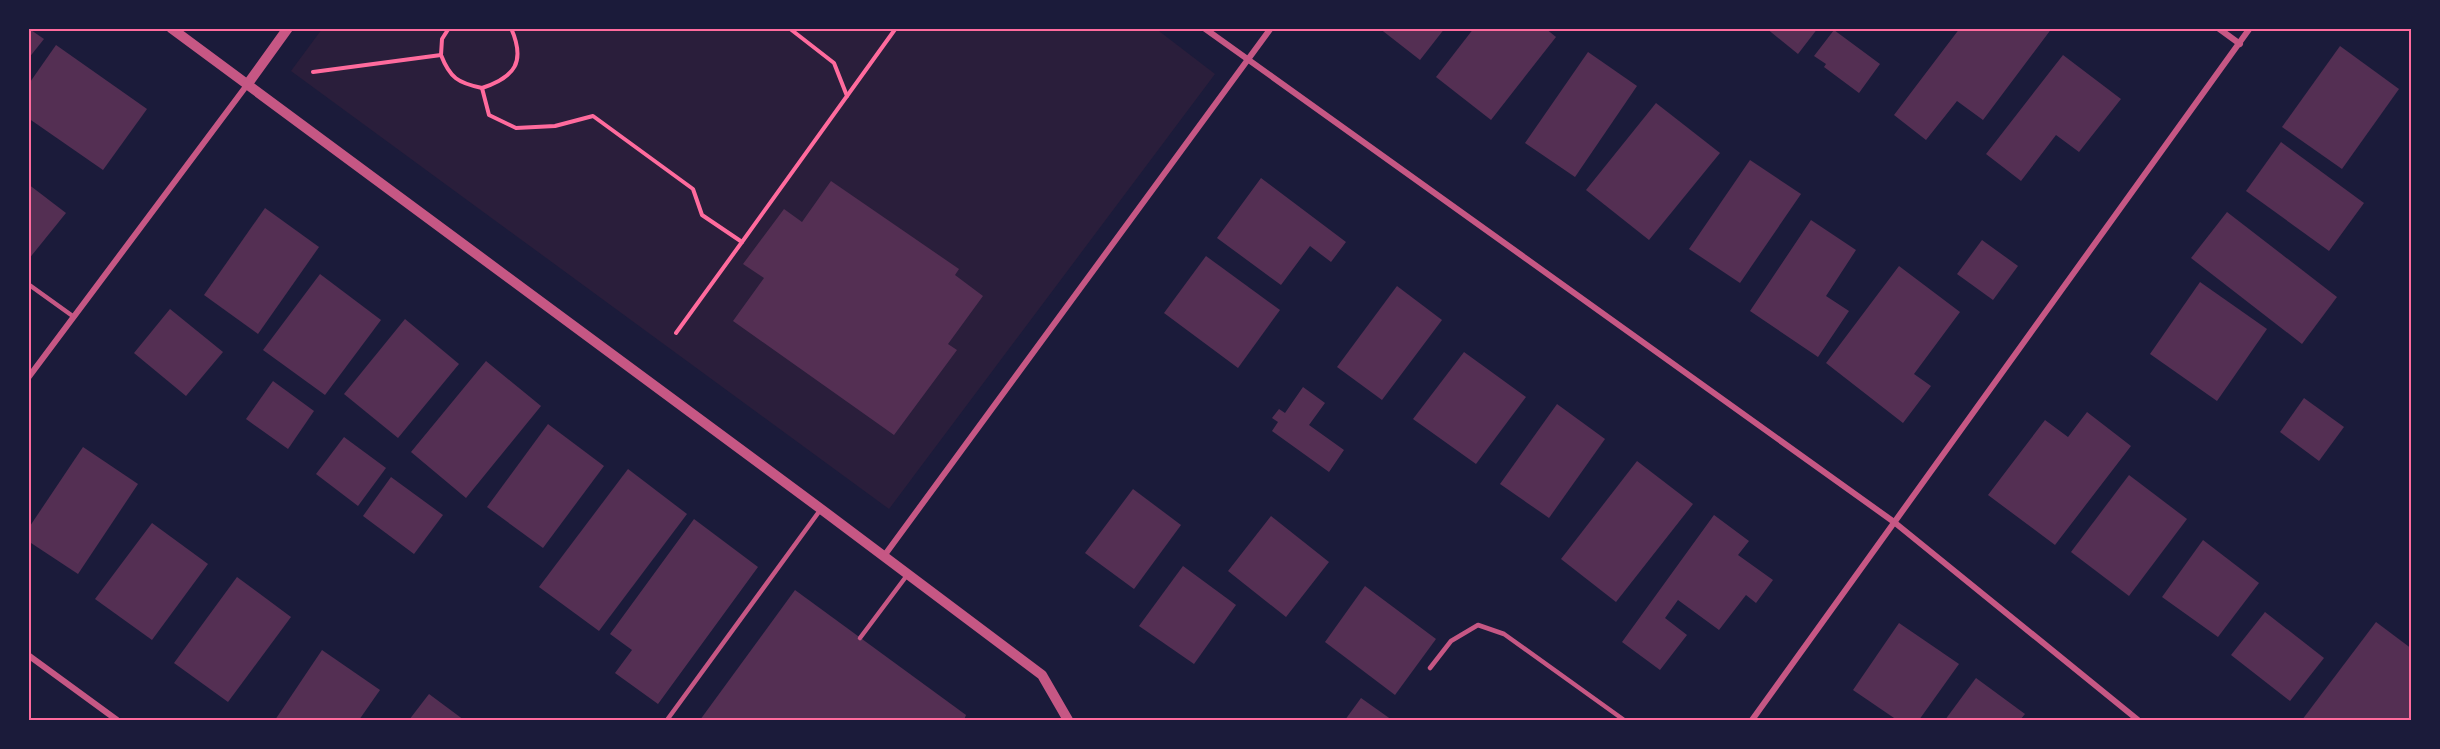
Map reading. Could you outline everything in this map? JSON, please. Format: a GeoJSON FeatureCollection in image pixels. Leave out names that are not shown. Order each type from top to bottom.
{"type":"FeatureCollection","features":[{"type":"Feature","properties":{"kind":"street"},"geometry":{"type":"LineString","coordinates":[[171,28],[1042,675],[1068,720]]}},
{"type":"Feature","properties":{"kind":"street"},"geometry":{"type":"LineString","coordinates":[[28,378],[288,28]]}},
{"type":"Feature","properties":{"kind":"street"},"geometry":{"type":"LineString","coordinates":[[1204,28],[1894,522],[2138,720]]}},
{"type":"Feature","properties":{"kind":"street"},"geometry":{"type":"LineString","coordinates":[[884,556],[1270,28]]}},
{"type":"Feature","properties":{"kind":"street"},"geometry":{"type":"LineString","coordinates":[[2218,28],[2240,44]]}},
{"type":"Feature","properties":{"kind":"street"},"geometry":{"type":"LineString","coordinates":[[1752,720],[2250,28]]}},
{"type":"Feature","properties":{"kind":"street"},"geometry":{"type":"LineString","coordinates":[[28,655],[117,720]]}},
{"type":"Feature","properties":{"kind":"lane"},"geometry":{"type":"LineString","coordinates":[[28,284],[74,317]]}},
{"type":"Feature","properties":{"kind":"lane"},"geometry":{"type":"LineString","coordinates":[[667,720],[821,509]]}},
{"type":"Feature","properties":{"kind":"lane"},"geometry":{"type":"LineString","coordinates":[[860,638],[908,574]]}},
{"type":"Feature","properties":{"kind":"lane"},"geometry":{"type":"LineString","coordinates":[[1430,669],[1451,641],[1478,625],[1504,634],[1623,720]]}},
{"type":"Feature","properties":{"kind":"path"},"geometry":{"type":"LineString","coordinates":[[449,28],[442,39],[441,55],[448,71],[463,84],[482,88],[502,81],[516,65],[519,46],[511,28]]}},
{"type":"Feature","properties":{"kind":"path"},"geometry":{"type":"LineString","coordinates":[[789,28],[834,63],[847,96]]}},
{"type":"Feature","properties":{"kind":"path"},"geometry":{"type":"LineString","coordinates":[[676,333],[896,28]]}},
{"type":"Feature","properties":{"kind":"path"},"geometry":{"type":"LineString","coordinates":[[313,72],[441,55]]}},
{"type":"Feature","properties":{"kind":"path"},"geometry":{"type":"LineString","coordinates":[[482,88],[489,115],[516,128],[555,126],[593,116],[693,189],[702,215],[742,242]]}},
{"type":"Feature","properties":{"kind":"shaded area"},"geometry":{"type":"Polygon","coordinates":[[[1155,28],[1215,74],[889,509],[291,71],[322,29],[1155,28]]]}},
{"type":"Feature","properties":{"kind":"building"},"geometry":{"type":"Polygon","coordinates":[[[28,28],[44,39],[28,59],[28,28]]]}},
{"type":"Feature","properties":{"kind":"building"},"geometry":{"type":"Polygon","coordinates":[[[1379,28],[1445,28],[1420,60],[1379,28]]]}},
{"type":"Feature","properties":{"kind":"building"},"geometry":{"type":"Polygon","coordinates":[[[1474,28],[1545,28],[1556,37],[1491,120],[1436,77],[1474,28]]]}},
{"type":"Feature","properties":{"kind":"building"},"geometry":{"type":"Polygon","coordinates":[[[1766,28],[1818,28],[1798,54],[1766,28]]]}},
{"type":"Feature","properties":{"kind":"building"},"geometry":{"type":"Polygon","coordinates":[[[1960,28],[2052,28],[1983,120],[1957,101],[1926,140],[1894,115],[1960,28]]]}},
{"type":"Feature","properties":{"kind":"building"},"geometry":{"type":"Polygon","coordinates":[[[1834,30],[1880,64],[1859,93],[1824,67],[1826,64],[1814,56],[1834,30]]]}},
{"type":"Feature","properties":{"kind":"building"},"geometry":{"type":"Polygon","coordinates":[[[56,45],[147,109],[103,170],[28,118],[28,85],[56,45]]]}},
{"type":"Feature","properties":{"kind":"building"},"geometry":{"type":"Polygon","coordinates":[[[2340,46],[2399,89],[2342,169],[2282,127],[2340,46]]]}},
{"type":"Feature","properties":{"kind":"building"},"geometry":{"type":"Polygon","coordinates":[[[1588,52],[1637,86],[1575,177],[1525,143],[1588,52]]]}},
{"type":"Feature","properties":{"kind":"building"},"geometry":{"type":"Polygon","coordinates":[[[2063,55],[2121,99],[2079,152],[2056,135],[2021,181],[1986,154],[2063,55]]]}},
{"type":"Feature","properties":{"kind":"building"},"geometry":{"type":"Polygon","coordinates":[[[1656,103],[1720,153],[1649,240],[1586,190],[1656,103]]]}},
{"type":"Feature","properties":{"kind":"building"},"geometry":{"type":"Polygon","coordinates":[[[2281,142],[2364,203],[2329,251],[2246,191],[2281,142]]]}},
{"type":"Feature","properties":{"kind":"building"},"geometry":{"type":"Polygon","coordinates":[[[1750,160],[1801,194],[1740,283],[1689,249],[1750,160]]]}},
{"type":"Feature","properties":{"kind":"building"},"geometry":{"type":"Polygon","coordinates":[[[1261,178],[1346,242],[1331,262],[1310,246],[1281,285],[1217,238],[1261,178]]]}},
{"type":"Feature","properties":{"kind":"building"},"geometry":{"type":"Polygon","coordinates":[[[831,181],[959,269],[955,275],[983,296],[948,344],[957,350],[894,435],[733,321],[764,278],[743,264],[784,209],[802,222],[831,181]]]}},
{"type":"Feature","properties":{"kind":"building"},"geometry":{"type":"Polygon","coordinates":[[[28,184],[66,213],[28,260],[28,184]]]}},
{"type":"Feature","properties":{"kind":"building"},"geometry":{"type":"Polygon","coordinates":[[[265,208],[319,247],[258,334],[204,295],[265,208]]]}},
{"type":"Feature","properties":{"kind":"building"},"geometry":{"type":"Polygon","coordinates":[[[2227,212],[2337,297],[2302,344],[2191,258],[2227,212]]]}},
{"type":"Feature","properties":{"kind":"building"},"geometry":{"type":"Polygon","coordinates":[[[1811,220],[1856,250],[1826,296],[1849,311],[1818,357],[1750,311],[1811,220]]]}},
{"type":"Feature","properties":{"kind":"building"},"geometry":{"type":"Polygon","coordinates":[[[1982,240],[2018,266],[1993,300],[1957,274],[1982,240]]]}},
{"type":"Feature","properties":{"kind":"building"},"geometry":{"type":"Polygon","coordinates":[[[1206,256],[1280,310],[1238,368],[1164,313],[1206,256]]]}},
{"type":"Feature","properties":{"kind":"building"},"geometry":{"type":"Polygon","coordinates":[[[1899,266],[1960,312],[1914,374],[1931,386],[1903,423],[1826,363],[1899,266]]]}},
{"type":"Feature","properties":{"kind":"building"},"geometry":{"type":"Polygon","coordinates":[[[320,274],[381,320],[325,395],[263,350],[320,274]]]}},
{"type":"Feature","properties":{"kind":"building"},"geometry":{"type":"Polygon","coordinates":[[[2200,282],[2267,329],[2217,401],[2150,354],[2200,282]]]}},
{"type":"Feature","properties":{"kind":"building"},"geometry":{"type":"Polygon","coordinates":[[[1397,286],[1442,320],[1382,400],[1337,367],[1397,286]]]}},
{"type":"Feature","properties":{"kind":"building"},"geometry":{"type":"Polygon","coordinates":[[[170,309],[223,352],[186,396],[134,353],[170,309]]]}},
{"type":"Feature","properties":{"kind":"building"},"geometry":{"type":"Polygon","coordinates":[[[405,319],[459,364],[398,438],[344,394],[405,319]]]}},
{"type":"Feature","properties":{"kind":"building"},"geometry":{"type":"Polygon","coordinates":[[[1464,352],[1526,397],[1476,464],[1413,419],[1464,352]]]}},
{"type":"Feature","properties":{"kind":"building"},"geometry":{"type":"Polygon","coordinates":[[[486,361],[541,406],[466,498],[411,452],[486,361]]]}},
{"type":"Feature","properties":{"kind":"building"},"geometry":{"type":"Polygon","coordinates":[[[273,381],[314,411],[288,449],[246,419],[273,381]]]}},
{"type":"Feature","properties":{"kind":"building"},"geometry":{"type":"Polygon","coordinates":[[[1303,387],[1325,403],[1309,425],[1344,450],[1329,472],[1272,431],[1278,422],[1272,418],[1279,409],[1285,413],[1303,387]]]}},
{"type":"Feature","properties":{"kind":"building"},"geometry":{"type":"Polygon","coordinates":[[[2304,398],[2344,427],[2319,461],[2280,432],[2304,398]]]}},
{"type":"Feature","properties":{"kind":"building"},"geometry":{"type":"Polygon","coordinates":[[[1557,404],[1605,439],[1549,518],[1500,484],[1557,404]]]}},
{"type":"Feature","properties":{"kind":"building"},"geometry":{"type":"Polygon","coordinates":[[[2087,412],[2131,446],[2055,545],[1988,495],[2045,420],[2068,437],[2087,412]]]}},
{"type":"Feature","properties":{"kind":"building"},"geometry":{"type":"Polygon","coordinates":[[[548,424],[604,466],[543,548],[487,507],[548,424]]]}},
{"type":"Feature","properties":{"kind":"building"},"geometry":{"type":"Polygon","coordinates":[[[344,437],[386,468],[358,506],[316,474],[344,437]]]}},
{"type":"Feature","properties":{"kind":"building"},"geometry":{"type":"Polygon","coordinates":[[[83,447],[138,484],[78,574],[28,541],[28,529],[83,447]]]}},
{"type":"Feature","properties":{"kind":"building"},"geometry":{"type":"Polygon","coordinates":[[[1637,461],[1693,504],[1616,602],[1561,559],[1637,461]]]}},
{"type":"Feature","properties":{"kind":"building"},"geometry":{"type":"Polygon","coordinates":[[[628,469],[687,514],[599,631],[539,587],[628,469]]]}},
{"type":"Feature","properties":{"kind":"building"},"geometry":{"type":"Polygon","coordinates":[[[2129,475],[2187,519],[2129,596],[2071,552],[2129,475]]]}},
{"type":"Feature","properties":{"kind":"building"},"geometry":{"type":"Polygon","coordinates":[[[391,477],[443,515],[414,554],[363,516],[391,477]]]}},
{"type":"Feature","properties":{"kind":"building"},"geometry":{"type":"Polygon","coordinates":[[[1133,489],[1181,525],[1134,589],[1085,553],[1133,489]]]}},
{"type":"Feature","properties":{"kind":"building"},"geometry":{"type":"Polygon","coordinates":[[[1714,515],[1749,541],[1738,555],[1773,580],[1756,603],[1746,595],[1719,630],[1678,600],[1665,618],[1687,635],[1660,670],[1622,642],[1714,515]]]}},
{"type":"Feature","properties":{"kind":"building"},"geometry":{"type":"Polygon","coordinates":[[[1271,516],[1329,562],[1286,617],[1228,571],[1271,516]]]}},
{"type":"Feature","properties":{"kind":"building"},"geometry":{"type":"Polygon","coordinates":[[[694,519],[758,567],[658,704],[615,673],[632,650],[610,634],[694,519]]]}},
{"type":"Feature","properties":{"kind":"building"},"geometry":{"type":"Polygon","coordinates":[[[152,523],[208,564],[152,640],[95,599],[152,523]]]}},
{"type":"Feature","properties":{"kind":"building"},"geometry":{"type":"Polygon","coordinates":[[[2203,540],[2259,583],[2218,637],[2162,597],[2203,540]]]}},
{"type":"Feature","properties":{"kind":"building"},"geometry":{"type":"Polygon","coordinates":[[[1183,566],[1236,605],[1194,664],[1139,626],[1183,566]]]}},
{"type":"Feature","properties":{"kind":"building"},"geometry":{"type":"Polygon","coordinates":[[[237,577],[291,617],[228,702],[174,663],[237,577]]]}},
{"type":"Feature","properties":{"kind":"building"},"geometry":{"type":"Polygon","coordinates":[[[1365,586],[1436,639],[1395,695],[1325,642],[1365,586]]]}},
{"type":"Feature","properties":{"kind":"building"},"geometry":{"type":"Polygon","coordinates":[[[795,590],[966,715],[964,720],[700,720],[795,590]]]}},
{"type":"Feature","properties":{"kind":"building"},"geometry":{"type":"Polygon","coordinates":[[[2265,612],[2324,658],[2290,701],[2231,655],[2265,612]]]}},
{"type":"Feature","properties":{"kind":"building"},"geometry":{"type":"Polygon","coordinates":[[[2376,622],[2412,649],[2412,720],[2302,720],[2376,622]]]}},
{"type":"Feature","properties":{"kind":"building"},"geometry":{"type":"Polygon","coordinates":[[[1899,623],[1959,664],[1919,720],[1897,720],[1853,690],[1899,623]]]}},
{"type":"Feature","properties":{"kind":"building"},"geometry":{"type":"Polygon","coordinates":[[[322,650],[380,690],[359,720],[275,720],[322,650]]]}},
{"type":"Feature","properties":{"kind":"building"},"geometry":{"type":"Polygon","coordinates":[[[1976,678],[2025,714],[2020,720],[1945,720],[1976,678]]]}},
{"type":"Feature","properties":{"kind":"building"},"geometry":{"type":"Polygon","coordinates":[[[429,694],[464,720],[409,720],[429,694]]]}},
{"type":"Feature","properties":{"kind":"building"},"geometry":{"type":"Polygon","coordinates":[[[1361,698],[1392,720],[1345,720],[1361,698]]]}}]}
